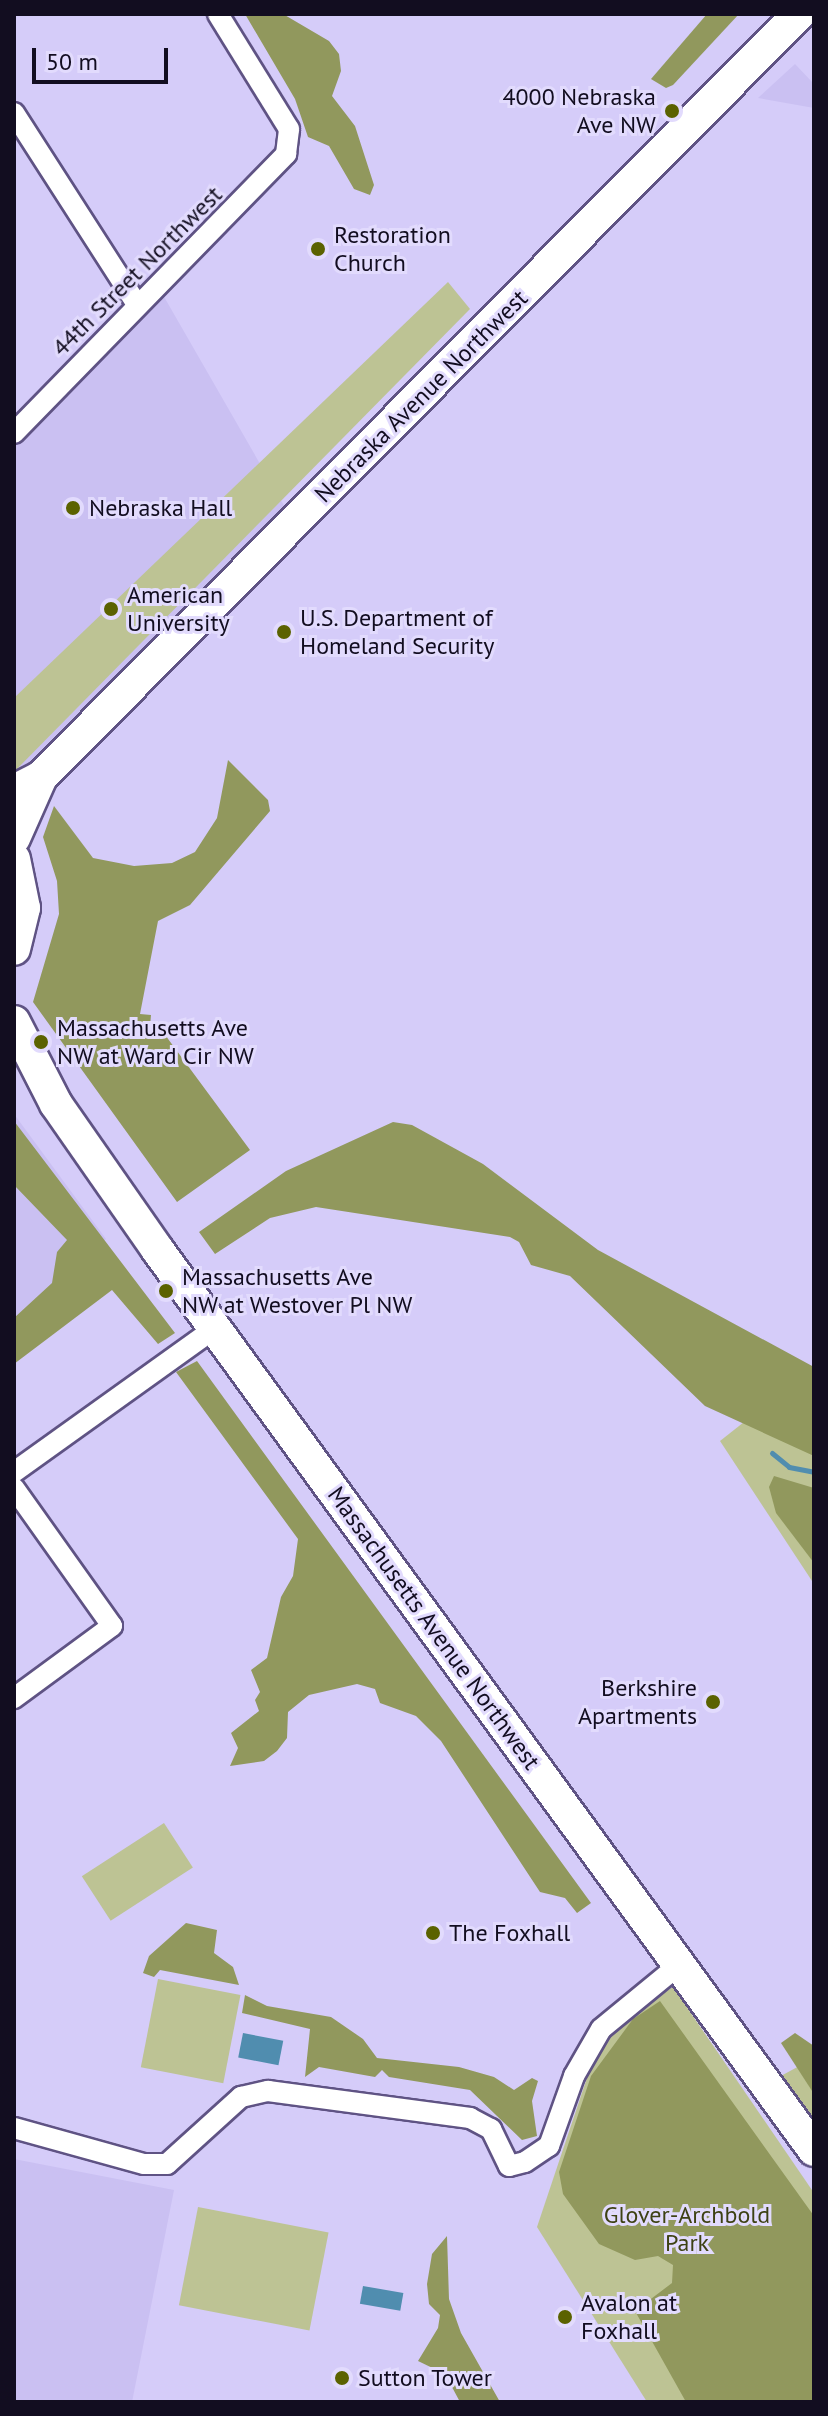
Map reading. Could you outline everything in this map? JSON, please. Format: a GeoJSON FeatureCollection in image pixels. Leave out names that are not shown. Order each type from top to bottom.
{"type":"FeatureCollection","features":[{"type":"Feature","properties":{"kind":"main road","name":"Nebraska Avenue Northwest"},"geometry":{"type":"LineString","coordinates":[[14,838],[28,784],[799,14]]}},
{"type":"Feature","properties":{"kind":"main road"},"geometry":{"type":"LineString","coordinates":[[14,859],[24,898],[16,951]]}},
{"type":"Feature","properties":{"kind":"main road","name":"Massachusetts Avenue Northwest"},"geometry":{"type":"LineString","coordinates":[[14,1022],[56,1104],[215,1328],[814,2150]]}},
{"type":"Feature","properties":{"kind":"main road","name":"Massachusetts Avenue Northwest"},"geometry":{"type":"LineString","coordinates":[[14,1067],[56,1104]]}},
{"type":"Feature","properties":{"kind":"street","name":"44th Street Northwest"},"geometry":{"type":"LineString","coordinates":[[14,433],[282,159],[289,141],[283,117],[218,14]]}},
{"type":"Feature","properties":{"kind":"street"},"geometry":{"type":"LineString","coordinates":[[14,113],[138,306]]}},
{"type":"Feature","properties":{"kind":"street"},"geometry":{"type":"LineString","coordinates":[[14,1472],[215,1328]]}},
{"type":"Feature","properties":{"kind":"street"},"geometry":{"type":"LineString","coordinates":[[14,1488],[112,1626],[14,1698]]}},
{"type":"Feature","properties":{"kind":"street"},"geometry":{"type":"LineString","coordinates":[[14,2128],[144,2164],[167,2164],[241,2097],[268,2091],[470,2118],[491,2129],[509,2166],[525,2162],[549,2146],[579,2063],[601,2029],[680,1964]]}},
{"type":"Feature","properties":{"kind":"shaded area"},"geometry":{"type":"Polygon","coordinates":[[[795,64],[814,84],[814,108],[758,98],[795,64]]]}},
{"type":"Feature","properties":{"kind":"shaded area","name":"American University"},"geometry":{"type":"Polygon","coordinates":[[[163,295],[294,523],[14,808],[14,441],[163,295]]]}},
{"type":"Feature","properties":{"kind":"shaded area"},"geometry":{"type":"Polygon","coordinates":[[[14,1114],[106,1239],[14,1334],[14,1114]]]}},
{"type":"Feature","properties":{"kind":"shaded area"},"geometry":{"type":"Polygon","coordinates":[[[14,2159],[174,2190],[132,2402],[14,2402],[14,2159]]]}},
{"type":"Feature","properties":{"kind":"green space"},"geometry":{"type":"Polygon","coordinates":[[[245,14],[283,14],[329,41],[339,54],[341,71],[332,96],[355,126],[374,185],[370,195],[354,189],[329,146],[308,137],[295,99],[245,14]]]}},
{"type":"Feature","properties":{"kind":"green space"},"geometry":{"type":"Polygon","coordinates":[[[707,14],[739,14],[673,85],[666,88],[651,79],[707,14]]]}},
{"type":"Feature","properties":{"kind":"green space"},"geometry":{"type":"Polygon","coordinates":[[[448,282],[470,309],[14,772],[14,698],[448,282]]]}},
{"type":"Feature","properties":{"kind":"green space"},"geometry":{"type":"Polygon","coordinates":[[[228,760],[268,800],[270,811],[190,905],[158,921],[140,1014],[151,1015],[150,1027],[160,1028],[250,1150],[177,1202],[33,1002],[59,914],[57,881],[43,837],[54,806],[93,858],[134,866],[172,863],[195,852],[217,818],[228,760]]]}},
{"type":"Feature","properties":{"kind":"green space"},"geometry":{"type":"Polygon","coordinates":[[[14,1121],[175,1333],[158,1344],[112,1290],[14,1364],[14,1318],[52,1283],[57,1252],[67,1240],[14,1185],[14,1121]]]}},
{"type":"Feature","properties":{"kind":"green space"},"geometry":{"type":"Polygon","coordinates":[[[393,1122],[412,1125],[483,1164],[598,1250],[814,1367],[814,1456],[705,1406],[570,1276],[531,1265],[519,1242],[510,1237],[316,1207],[270,1218],[215,1254],[199,1232],[286,1171],[393,1122]]]}},
{"type":"Feature","properties":{"kind":"green space"},"geometry":{"type":"Polygon","coordinates":[[[197,1361],[591,1903],[577,1913],[565,1898],[540,1892],[441,1741],[416,1716],[380,1703],[375,1689],[357,1684],[309,1695],[288,1712],[287,1738],[277,1751],[264,1761],[230,1766],[238,1748],[231,1733],[259,1711],[255,1700],[260,1692],[251,1670],[267,1658],[281,1597],[293,1576],[298,1539],[176,1372],[197,1361]]]}},
{"type":"Feature","properties":{"kind":"green space"},"geometry":{"type":"Polygon","coordinates":[[[814,1367],[814,1584],[720,1441],[814,1367]]]}},
{"type":"Feature","properties":{"kind":"green space"},"geometry":{"type":"Polygon","coordinates":[[[774,1476],[814,1488],[814,1563],[776,1513],[769,1487],[774,1476]]]}},
{"type":"Feature","properties":{"kind":"green space"},"geometry":{"type":"Polygon","coordinates":[[[164,1823],[193,1867],[111,1921],[82,1876],[164,1823]]]}},
{"type":"Feature","properties":{"kind":"green space"},"geometry":{"type":"Polygon","coordinates":[[[186,1923],[217,1930],[214,1953],[233,1967],[239,1985],[160,1970],[154,1977],[143,1973],[149,1956],[186,1923]]]}},
{"type":"Feature","properties":{"kind":"green space"},"geometry":{"type":"Polygon","coordinates":[[[158,1979],[240,1995],[223,2083],[141,2067],[158,1979]]]}},
{"type":"Feature","properties":{"kind":"green space","name":"Glover-Archbold Park"},"geometry":{"type":"Polygon","coordinates":[[[673,1987],[814,2193],[814,2402],[647,2402],[537,2227],[595,2054],[613,2026],[673,1987]]]}},
{"type":"Feature","properties":{"kind":"green space"},"geometry":{"type":"Polygon","coordinates":[[[245,1995],[267,2006],[331,2017],[363,2039],[377,2058],[459,2067],[494,2077],[514,2090],[532,2078],[538,2081],[532,2101],[537,2136],[522,2140],[470,2090],[389,2077],[382,2070],[375,2077],[319,2067],[305,2077],[310,2029],[242,2013],[245,1995]]]}},
{"type":"Feature","properties":{"kind":"green space","name":"Glover-Archbold Park"},"geometry":{"type":"Polygon","coordinates":[[[660,2001],[814,2216],[814,2402],[686,2402],[635,2311],[672,2283],[673,2265],[658,2256],[635,2260],[599,2244],[563,2194],[559,2172],[591,2076],[633,2019],[660,2001]]]}},
{"type":"Feature","properties":{"kind":"green space"},"geometry":{"type":"Polygon","coordinates":[[[795,2033],[814,2046],[814,2094],[781,2043],[795,2033]]]}},
{"type":"Feature","properties":{"kind":"green space"},"geometry":{"type":"Polygon","coordinates":[[[814,2058],[814,2123],[779,2077],[814,2058]]]}},
{"type":"Feature","properties":{"kind":"green space"},"geometry":{"type":"Polygon","coordinates":[[[198,2207],[329,2232],[309,2331],[179,2305],[198,2207]]]}},
{"type":"Feature","properties":{"kind":"green space"},"geometry":{"type":"Polygon","coordinates":[[[447,2236],[449,2299],[461,2333],[500,2402],[460,2402],[445,2374],[418,2361],[438,2328],[440,2315],[429,2304],[427,2284],[432,2254],[447,2236]]]}},
{"type":"Feature","properties":{"kind":"water"},"geometry":{"type":"Polygon","coordinates":[[[243,2033],[283,2041],[278,2065],[238,2058],[243,2033]]]}},
{"type":"Feature","properties":{"kind":"water"},"geometry":{"type":"Polygon","coordinates":[[[363,2286],[403,2293],[400,2311],[360,2304],[363,2286]]]}},
{"type":"Feature","properties":{"kind":"waterway"},"geometry":{"type":"LineString","coordinates":[[772,1453],[789,1467],[814,1472]]}},
{"type":"Feature","properties":{"kind":"place","name":"4000 Nebraska Ave NW"},"geometry":{"type":"Point","coordinates":[672,111]}},
{"type":"Feature","properties":{"kind":"place","name":"Restoration Church"},"geometry":{"type":"Point","coordinates":[318,249]}},
{"type":"Feature","properties":{"kind":"place","name":"Nebraska Hall"},"geometry":{"type":"Point","coordinates":[73,508]}},
{"type":"Feature","properties":{"kind":"place","name":"American University"},"geometry":{"type":"Point","coordinates":[111,609]}},
{"type":"Feature","properties":{"kind":"place","name":"U.S. Department of Homeland Security"},"geometry":{"type":"Point","coordinates":[284,632]}},
{"type":"Feature","properties":{"kind":"place","name":"Massachusetts Ave NW at Ward Cir NW"},"geometry":{"type":"Point","coordinates":[41,1042]}},
{"type":"Feature","properties":{"kind":"place","name":"Massachusetts Ave NW at Westover Pl NW"},"geometry":{"type":"Point","coordinates":[166,1291]}},
{"type":"Feature","properties":{"kind":"place","name":"Berkshire Apartments"},"geometry":{"type":"Point","coordinates":[713,1702]}},
{"type":"Feature","properties":{"kind":"place","name":"The Foxhall"},"geometry":{"type":"Point","coordinates":[433,1933]}},
{"type":"Feature","properties":{"kind":"place","name":"Avalon at Foxhall"},"geometry":{"type":"Point","coordinates":[565,2317]}},
{"type":"Feature","properties":{"kind":"place","name":"Sutton Tower"},"geometry":{"type":"Point","coordinates":[342,2378]}}]}
